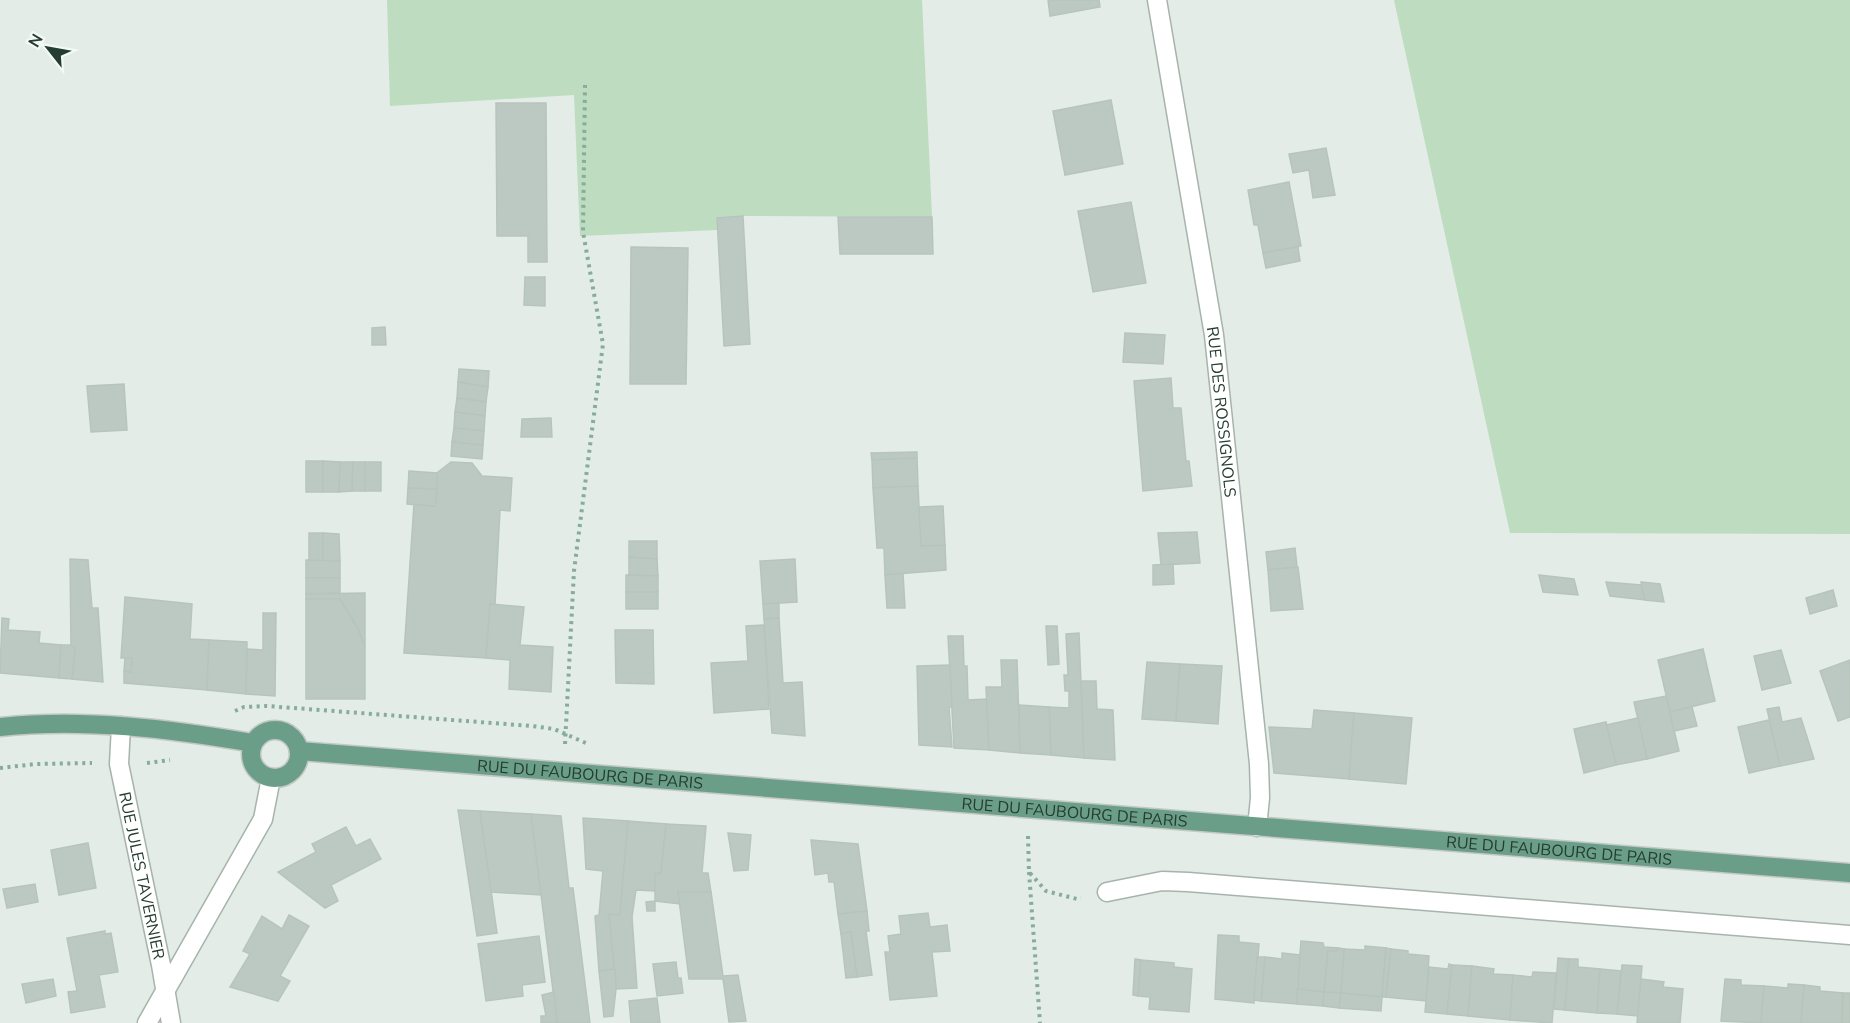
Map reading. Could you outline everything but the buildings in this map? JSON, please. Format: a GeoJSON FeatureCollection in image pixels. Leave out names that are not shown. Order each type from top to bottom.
{"type":"FeatureCollection","features":[{"type":"Feature","properties":{"kind":"main road"},"geometry":{"type":"LineString","coordinates":[[0,727],[49,724],[121,726],[253,743]]}},
{"type":"Feature","properties":{"kind":"main road"},"geometry":{"type":"LineString","coordinates":[[277,729],[292,736],[299,751],[299,760],[292,771],[285,776],[271,778],[260,772],[251,756],[253,743],[261,734],[277,729]]}},
{"type":"Feature","properties":{"kind":"main road","name":"RUE DU FAUBOURG DE PARIS"},"geometry":{"type":"LineString","coordinates":[[299,751],[1850,873]]}},
{"type":"Feature","properties":{"kind":"street","name":"RUE DES ROSSIGNOLS"},"geometry":{"type":"LineString","coordinates":[[1157,0],[1214,335],[1259,764],[1260,798],[1257,827]]}},
{"type":"Feature","properties":{"kind":"street","name":"RUE JULES TAVERNIER"},"geometry":{"type":"LineString","coordinates":[[121,726],[119,764],[171,1023]]}},
{"type":"Feature","properties":{"kind":"street"},"geometry":{"type":"LineString","coordinates":[[147,1023],[263,819],[271,778]]}},
{"type":"Feature","properties":{"kind":"street"},"geometry":{"type":"LineString","coordinates":[[1107,892],[1162,881],[1188,882],[1850,935]]}},
{"type":"Feature","properties":{"kind":"path"},"geometry":{"type":"LineString","coordinates":[[563,771],[574,571],[603,344],[583,232],[585,85]]}},
{"type":"Feature","properties":{"kind":"path"},"geometry":{"type":"LineString","coordinates":[[233,712],[244,707],[255,706],[328,709],[544,727],[590,744]]}},
{"type":"Feature","properties":{"kind":"path"},"geometry":{"type":"LineString","coordinates":[[1027,808],[1029,872],[1040,1023]]}},
{"type":"Feature","properties":{"kind":"path"},"geometry":{"type":"LineString","coordinates":[[1029,872],[1046,891],[1077,899],[1107,892]]}},
{"type":"Feature","properties":{"kind":"green space"},"geometry":{"type":"Polygon","coordinates":[[[387,0],[922,0],[932,217],[743,216],[717,218],[717,230],[580,236],[574,95],[390,106],[387,0]]]}},
{"type":"Feature","properties":{"kind":"green space"},"geometry":{"type":"Polygon","coordinates":[[[1394,0],[1850,0],[1850,534],[1510,533],[1394,0]]]}}]}
